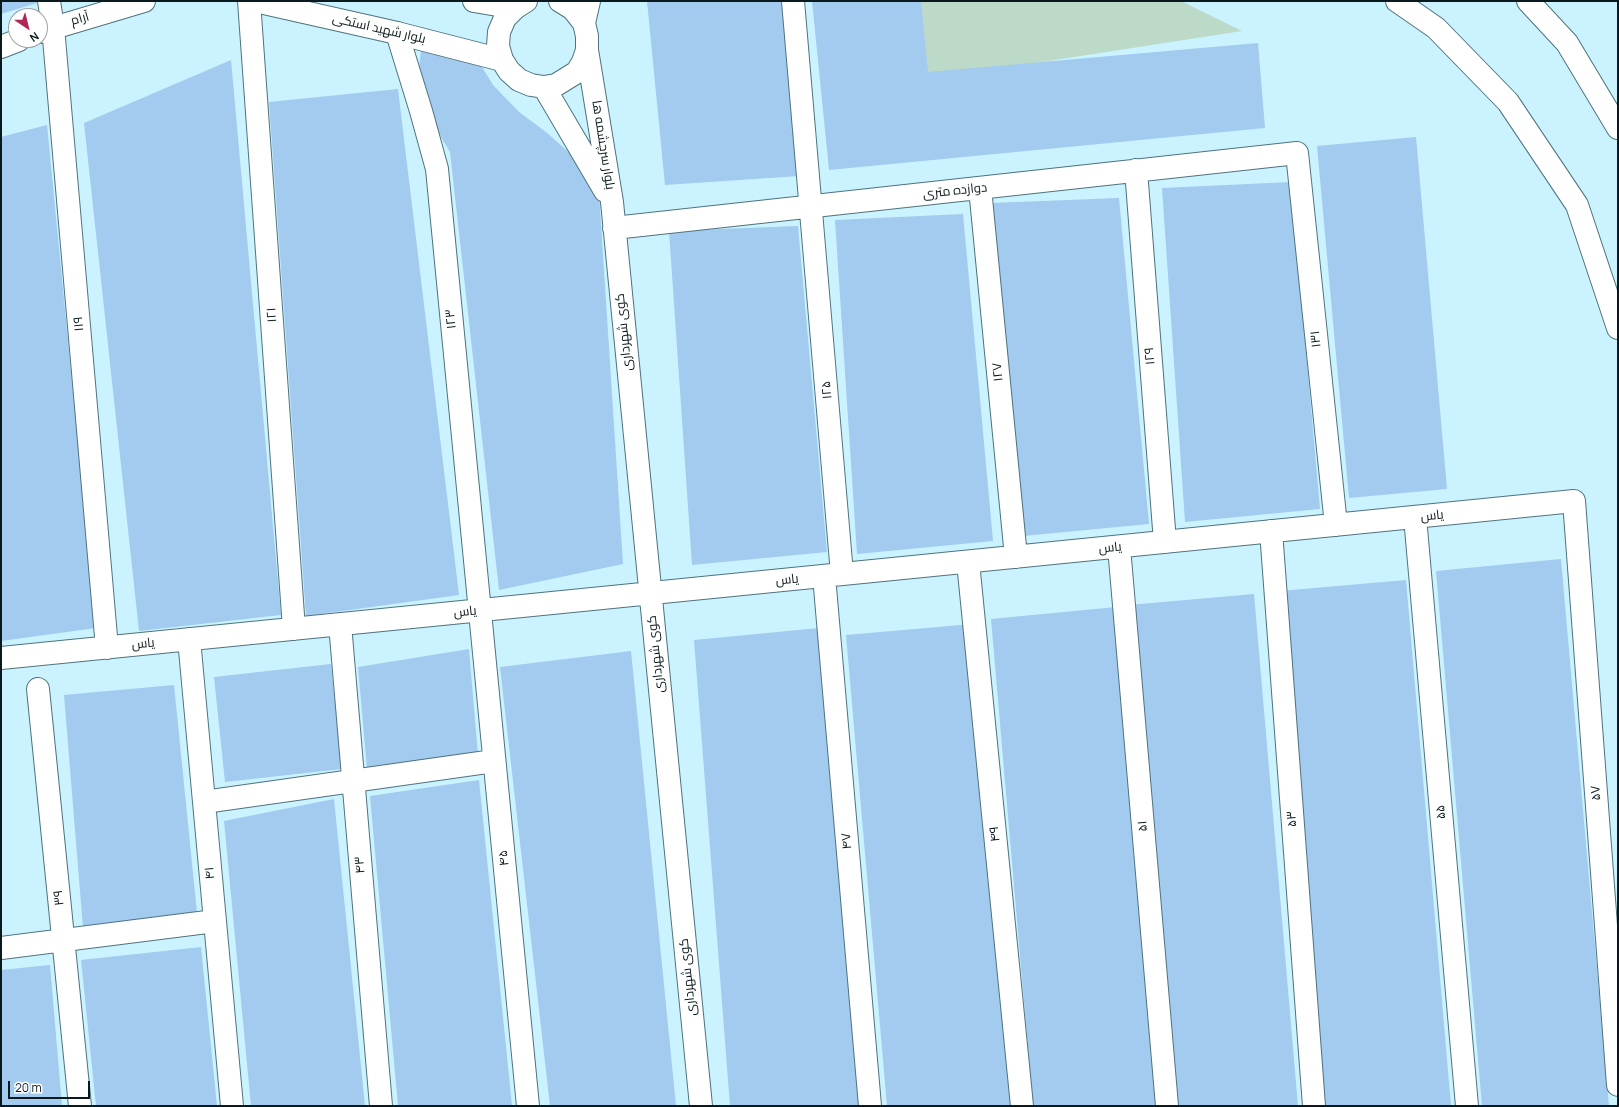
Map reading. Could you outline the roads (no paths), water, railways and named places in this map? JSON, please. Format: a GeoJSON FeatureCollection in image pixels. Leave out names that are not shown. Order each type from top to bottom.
{"type":"FeatureCollection","features":[{"type":"Feature","properties":{"kind":"main road","name":"آرام"},"geometry":{"type":"LineString","coordinates":[[48,28],[144,1]]}},
{"type":"Feature","properties":{"kind":"main road","name":"۱۲۱"},"geometry":{"type":"LineString","coordinates":[[250,1],[294,629]]}},
{"type":"Feature","properties":{"kind":"main road","name":"بلوار شهید استکی"},"geometry":{"type":"LineString","coordinates":[[255,1],[397,33],[502,60]]}},
{"type":"Feature","properties":{"kind":"main road"},"geometry":{"type":"LineString","coordinates":[[474,1],[523,3]]}},
{"type":"Feature","properties":{"kind":"main road"},"geometry":{"type":"LineString","coordinates":[[560,1],[573,9],[584,23]]}},
{"type":"Feature","properties":{"kind":"main road"},"geometry":{"type":"LineString","coordinates":[[584,23],[589,1]]}},
{"type":"Feature","properties":{"kind":"main road","name":"۱۲۵"},"geometry":{"type":"LineString","coordinates":[[793,1],[812,206],[833,575]]}},
{"type":"Feature","properties":{"kind":"main road"},"geometry":{"type":"LineString","coordinates":[[1397,1],[1436,28],[1508,102],[1577,205],[1618,328]]}},
{"type":"Feature","properties":{"kind":"main road"},"geometry":{"type":"LineString","coordinates":[[1528,1],[1567,43],[1618,128]]}},
{"type":"Feature","properties":{"kind":"main road"},"geometry":{"type":"LineString","coordinates":[[523,3],[505,18],[499,32],[498,46],[502,60],[509,71],[519,80],[531,85],[544,87],[556,85],[577,72],[583,62],[587,50]]}},
{"type":"Feature","properties":{"kind":"main road","name":"بلوار سرچشمه ها"},"geometry":{"type":"LineString","coordinates":[[584,23],[587,36],[587,50],[612,202]]}},
{"type":"Feature","properties":{"kind":"main road","name":"۱۲۳"},"geometry":{"type":"LineString","coordinates":[[397,33],[437,169],[480,610]]}},
{"type":"Feature","properties":{"kind":"main road","name":"۱۱۹"},"geometry":{"type":"LineString","coordinates":[[48,48],[107,648]]}},
{"type":"Feature","properties":{"kind":"main road","name":"بلوار سرچشمه ها"},"geometry":{"type":"LineString","coordinates":[[544,87],[612,202]]}},
{"type":"Feature","properties":{"kind":"main road","name":"دوازده متری"},"geometry":{"type":"LineString","coordinates":[[614,228],[1297,153]]}},
{"type":"Feature","properties":{"kind":"main road","name":"۱۳۱"},"geometry":{"type":"LineString","coordinates":[[1297,153],[1336,525]]}},
{"type":"Feature","properties":{"kind":"main road","name":"۱۲۹"},"geometry":{"type":"LineString","coordinates":[[1136,170],[1165,542]]}},
{"type":"Feature","properties":{"kind":"main road","name":"۱۲۷"},"geometry":{"type":"LineString","coordinates":[[980,188],[1016,557]]}},
{"type":"Feature","properties":{"kind":"main road","name":"کوی شهرداری"},"geometry":{"type":"LineString","coordinates":[[612,202],[701,1106]]}},
{"type":"Feature","properties":{"kind":"main road","name":"یاس"},"geometry":{"type":"LineString","coordinates":[[1,658],[1574,501]]}},
{"type":"Feature","properties":{"kind":"main road","name":"۵۷"},"geometry":{"type":"LineString","coordinates":[[1574,501],[1618,1085]]}},
{"type":"Feature","properties":{"kind":"main road","name":"۵۵"},"geometry":{"type":"LineString","coordinates":[[1415,517],[1467,1106]]}},
{"type":"Feature","properties":{"kind":"main road","name":"۵۳"},"geometry":{"type":"LineString","coordinates":[[1271,532],[1314,1106]]}},
{"type":"Feature","properties":{"kind":"main road","name":"۵۱"},"geometry":{"type":"LineString","coordinates":[[1119,547],[1167,1106]]}},
{"type":"Feature","properties":{"kind":"main road","name":"۴۹"},"geometry":{"type":"LineString","coordinates":[[968,562],[1022,1106]]}},
{"type":"Feature","properties":{"kind":"main road","name":"۴۷"},"geometry":{"type":"LineString","coordinates":[[833,575],[870,1106]]}},
{"type":"Feature","properties":{"kind":"main road","name":"۴۵"},"geometry":{"type":"LineString","coordinates":[[480,610],[528,1106]]}},
{"type":"Feature","properties":{"kind":"main road","name":"۴۳"},"geometry":{"type":"LineString","coordinates":[[340,624],[381,1106]]}},
{"type":"Feature","properties":{"kind":"main road","name":"۴۱"},"geometry":{"type":"LineString","coordinates":[[189,639],[232,1106]]}},
{"type":"Feature","properties":{"kind":"main road","name":"۳۹"},"geometry":{"type":"LineString","coordinates":[[38,689],[80,1106]]}},
{"type":"Feature","properties":{"kind":"main road"},"geometry":{"type":"LineString","coordinates":[[204,802],[494,762]]}},
{"type":"Feature","properties":{"kind":"main road"},"geometry":{"type":"LineString","coordinates":[[1,948],[215,921]]}}]}
